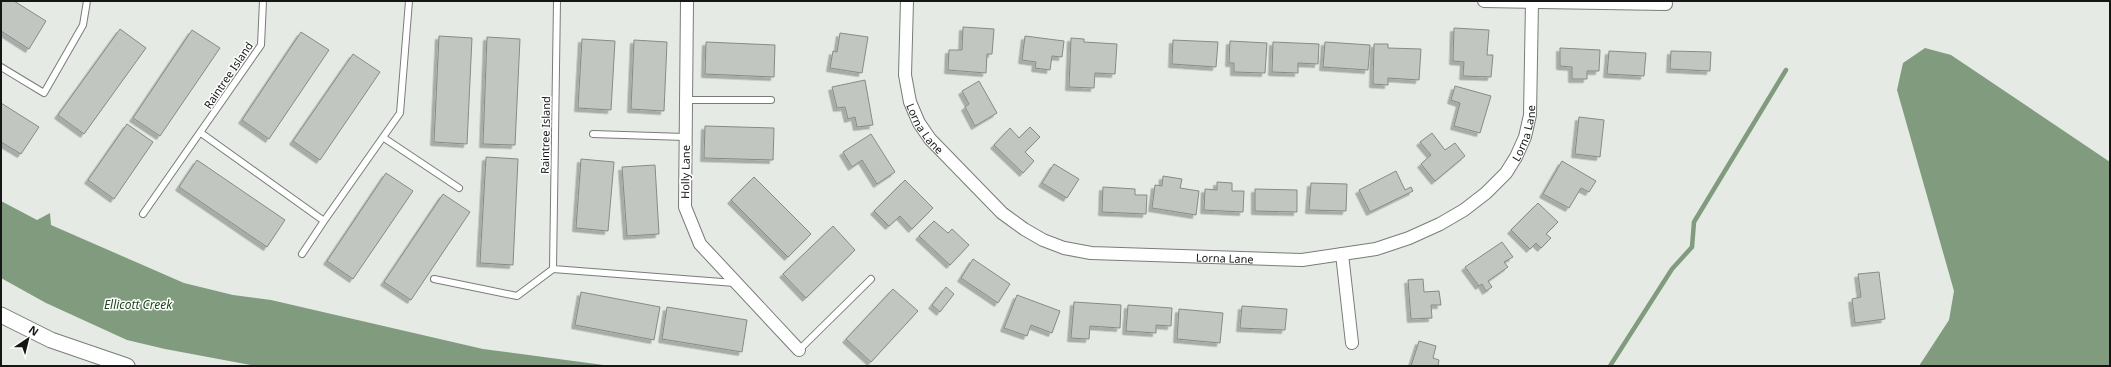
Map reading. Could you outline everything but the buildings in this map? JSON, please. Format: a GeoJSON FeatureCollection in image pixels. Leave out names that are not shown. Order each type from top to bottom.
{"type":"FeatureCollection","features":[{"type":"Feature","properties":{"kind":"street","name":"Holly Lane"},"geometry":{"type":"LineString","coordinates":[[687,1],[685,207],[700,244],[799,350]]}},
{"type":"Feature","properties":{"kind":"street","name":"Lorna Lane"},"geometry":{"type":"LineString","coordinates":[[907,1],[905,75],[910,102],[919,123],[930,139],[1002,213],[1024,229],[1043,240],[1064,248],[1091,253],[1302,260],[1376,249],[1409,238],[1440,224],[1464,210],[1486,193],[1506,172],[1516,157],[1525,137],[1530,115],[1532,2]]}},
{"type":"Feature","properties":{"kind":"street"},"geometry":{"type":"LineString","coordinates":[[1484,1],[1666,4]]}},
{"type":"Feature","properties":{"kind":"street"},"geometry":{"type":"LineString","coordinates":[[1342,254],[1352,343]]}},
{"type":"Feature","properties":{"kind":"street"},"geometry":{"type":"LineString","coordinates":[[1,314],[51,340],[126,366]]}},
{"type":"Feature","properties":{"kind":"lane"},"geometry":{"type":"LineString","coordinates":[[1,68],[44,93],[83,25],[87,1]]}},
{"type":"Feature","properties":{"kind":"lane","name":"Raintree Island"},"geometry":{"type":"LineString","coordinates":[[143,214],[261,45],[263,1]]}},
{"type":"Feature","properties":{"kind":"lane"},"geometry":{"type":"LineString","coordinates":[[302,254],[400,113],[409,1]]}},
{"type":"Feature","properties":{"kind":"lane","name":"Raintree Island"},"geometry":{"type":"LineString","coordinates":[[553,269],[557,1]]}},
{"type":"Feature","properties":{"kind":"lane"},"geometry":{"type":"LineString","coordinates":[[686,100],[771,100]]}},
{"type":"Feature","properties":{"kind":"lane"},"geometry":{"type":"LineString","coordinates":[[201,133],[324,221]]}},
{"type":"Feature","properties":{"kind":"lane"},"geometry":{"type":"LineString","coordinates":[[593,134],[685,137]]}},
{"type":"Feature","properties":{"kind":"lane"},"geometry":{"type":"LineString","coordinates":[[384,138],[459,188]]}},
{"type":"Feature","properties":{"kind":"lane"},"geometry":{"type":"LineString","coordinates":[[434,279],[516,296],[553,269],[739,284]]}},
{"type":"Feature","properties":{"kind":"lane"},"geometry":{"type":"LineString","coordinates":[[799,350],[871,279]]}},
{"type":"Feature","properties":{"kind":"water"},"geometry":{"type":"Polygon","coordinates":[[[1925,48],[1951,55],[2110,162],[2110,366],[1919,366],[1949,320],[1954,291],[1897,90],[1903,63],[1925,48]]]}},
{"type":"Feature","properties":{"kind":"water","name":"Ellicott Creek"},"geometry":{"type":"Polygon","coordinates":[[[1,201],[37,220],[50,213],[51,225],[184,283],[233,295],[271,300],[483,349],[611,366],[256,366],[165,349],[127,340],[46,303],[1,278],[1,201]]]}},
{"type":"Feature","properties":{"kind":"waterway"},"geometry":{"type":"LineString","coordinates":[[1610,366],[1672,269],[1692,247],[1694,222],[1786,70]]}}]}
